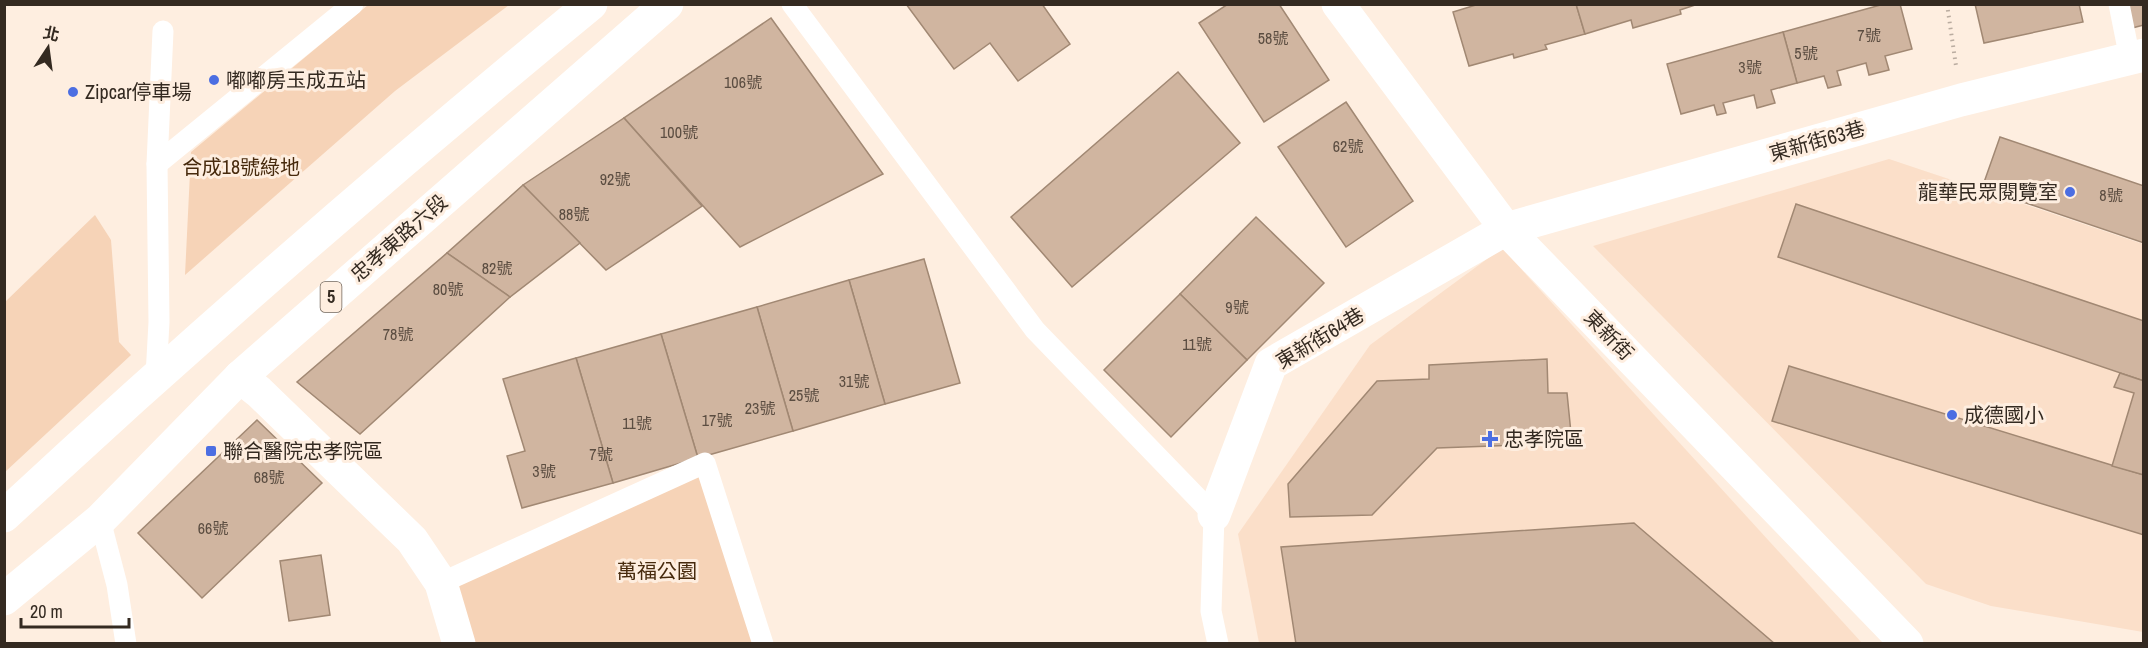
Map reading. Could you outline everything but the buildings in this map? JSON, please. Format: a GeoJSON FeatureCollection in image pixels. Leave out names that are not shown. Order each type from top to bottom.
{"type":"FeatureCollection","features":[{"type":"Feature","properties":{"kind":"street"},"geometry":{"type":"LineString","coordinates":[[4,516],[156,376],[435,132],[591,4]]}},
{"type":"Feature","properties":{"kind":"street","name":"忠孝東路六段"},"geometry":{"type":"LineString","coordinates":[[4,599],[100,520],[240,377],[667,4]]}},
{"type":"Feature","properties":{"kind":"street","name":"東新街"},"geometry":{"type":"LineString","coordinates":[[1338,4],[1506,229],[1907,644]]}},
{"type":"Feature","properties":{"kind":"street","name":"東新街63巷"},"geometry":{"type":"LineString","coordinates":[[1506,229],[1961,100],[2137,57]]}},
{"type":"Feature","properties":{"kind":"street","name":"東新街64巷"},"geometry":{"type":"LineString","coordinates":[[1214,515],[1271,364],[1506,229]]}},
{"type":"Feature","properties":{"kind":"street"},"geometry":{"type":"LineString","coordinates":[[240,377],[260,392],[412,540],[441,583],[459,644]]}},
{"type":"Feature","properties":{"kind":"lane"},"geometry":{"type":"LineString","coordinates":[[157,164],[353,4]]}},
{"type":"Feature","properties":{"kind":"lane"},"geometry":{"type":"LineString","coordinates":[[792,4],[1035,330],[1214,515],[1210,610],[1218,644]]}},
{"type":"Feature","properties":{"kind":"lane"},"geometry":{"type":"LineString","coordinates":[[2119,4],[2137,57]]}},
{"type":"Feature","properties":{"kind":"lane"},"geometry":{"type":"LineString","coordinates":[[156,376],[159,322],[157,164],[163,31]]}},
{"type":"Feature","properties":{"kind":"lane"},"geometry":{"type":"LineString","coordinates":[[441,583],[705,463],[763,644]]}},
{"type":"Feature","properties":{"kind":"lane"},"geometry":{"type":"LineString","coordinates":[[100,520],[117,585],[126,644]]}},
{"type":"Feature","properties":{"kind":"path"},"geometry":{"type":"LineString","coordinates":[[1947,4],[1961,100]]}},
{"type":"Feature","properties":{"kind":"shaded area","name":"成德國小"},"geometry":{"type":"Polygon","coordinates":[[[1889,159],[2143,244],[2143,632],[1991,606],[1926,584],[1593,246],[1889,159]]]}},
{"type":"Feature","properties":{"kind":"shaded area","name":"忠孝院區"},"geometry":{"type":"Polygon","coordinates":[[[1502,248],[1862,643],[1259,643],[1238,534],[1370,345],[1502,248]]]}},
{"type":"Feature","properties":{"kind":"green space","name":"合成18號綠地"},"geometry":{"type":"Polygon","coordinates":[[[368,5],[509,5],[395,91],[185,275],[191,152],[368,5]]]}},
{"type":"Feature","properties":{"kind":"green space"},"geometry":{"type":"Polygon","coordinates":[[[95,215],[111,240],[119,342],[131,355],[5,472],[5,302],[95,215]]]}},
{"type":"Feature","properties":{"kind":"green space","name":"萬福公園"},"geometry":{"type":"Polygon","coordinates":[[[702,471],[757,643],[469,643],[452,585],[702,471]]]}},
{"type":"Feature","properties":{"kind":"place","name":"嘟嘟房玉成五站"},"geometry":{"type":"Point","coordinates":[214,80]}},
{"type":"Feature","properties":{"kind":"place","name":"Zipcar停車場"},"geometry":{"type":"Point","coordinates":[73,92]}},
{"type":"Feature","properties":{"kind":"place","name":"龍華民眾閱覽室"},"geometry":{"type":"Point","coordinates":[2070,192]}},
{"type":"Feature","properties":{"kind":"place","name":"成德國小"},"geometry":{"type":"Point","coordinates":[1952,415]}},
{"type":"Feature","properties":{"kind":"place","name":"忠孝院區"},"geometry":{"type":"Point","coordinates":[1490,439]}},
{"type":"Feature","properties":{"kind":"place","name":"聯合醫院忠孝院區"},"geometry":{"type":"Point","coordinates":[211,451]}}]}
